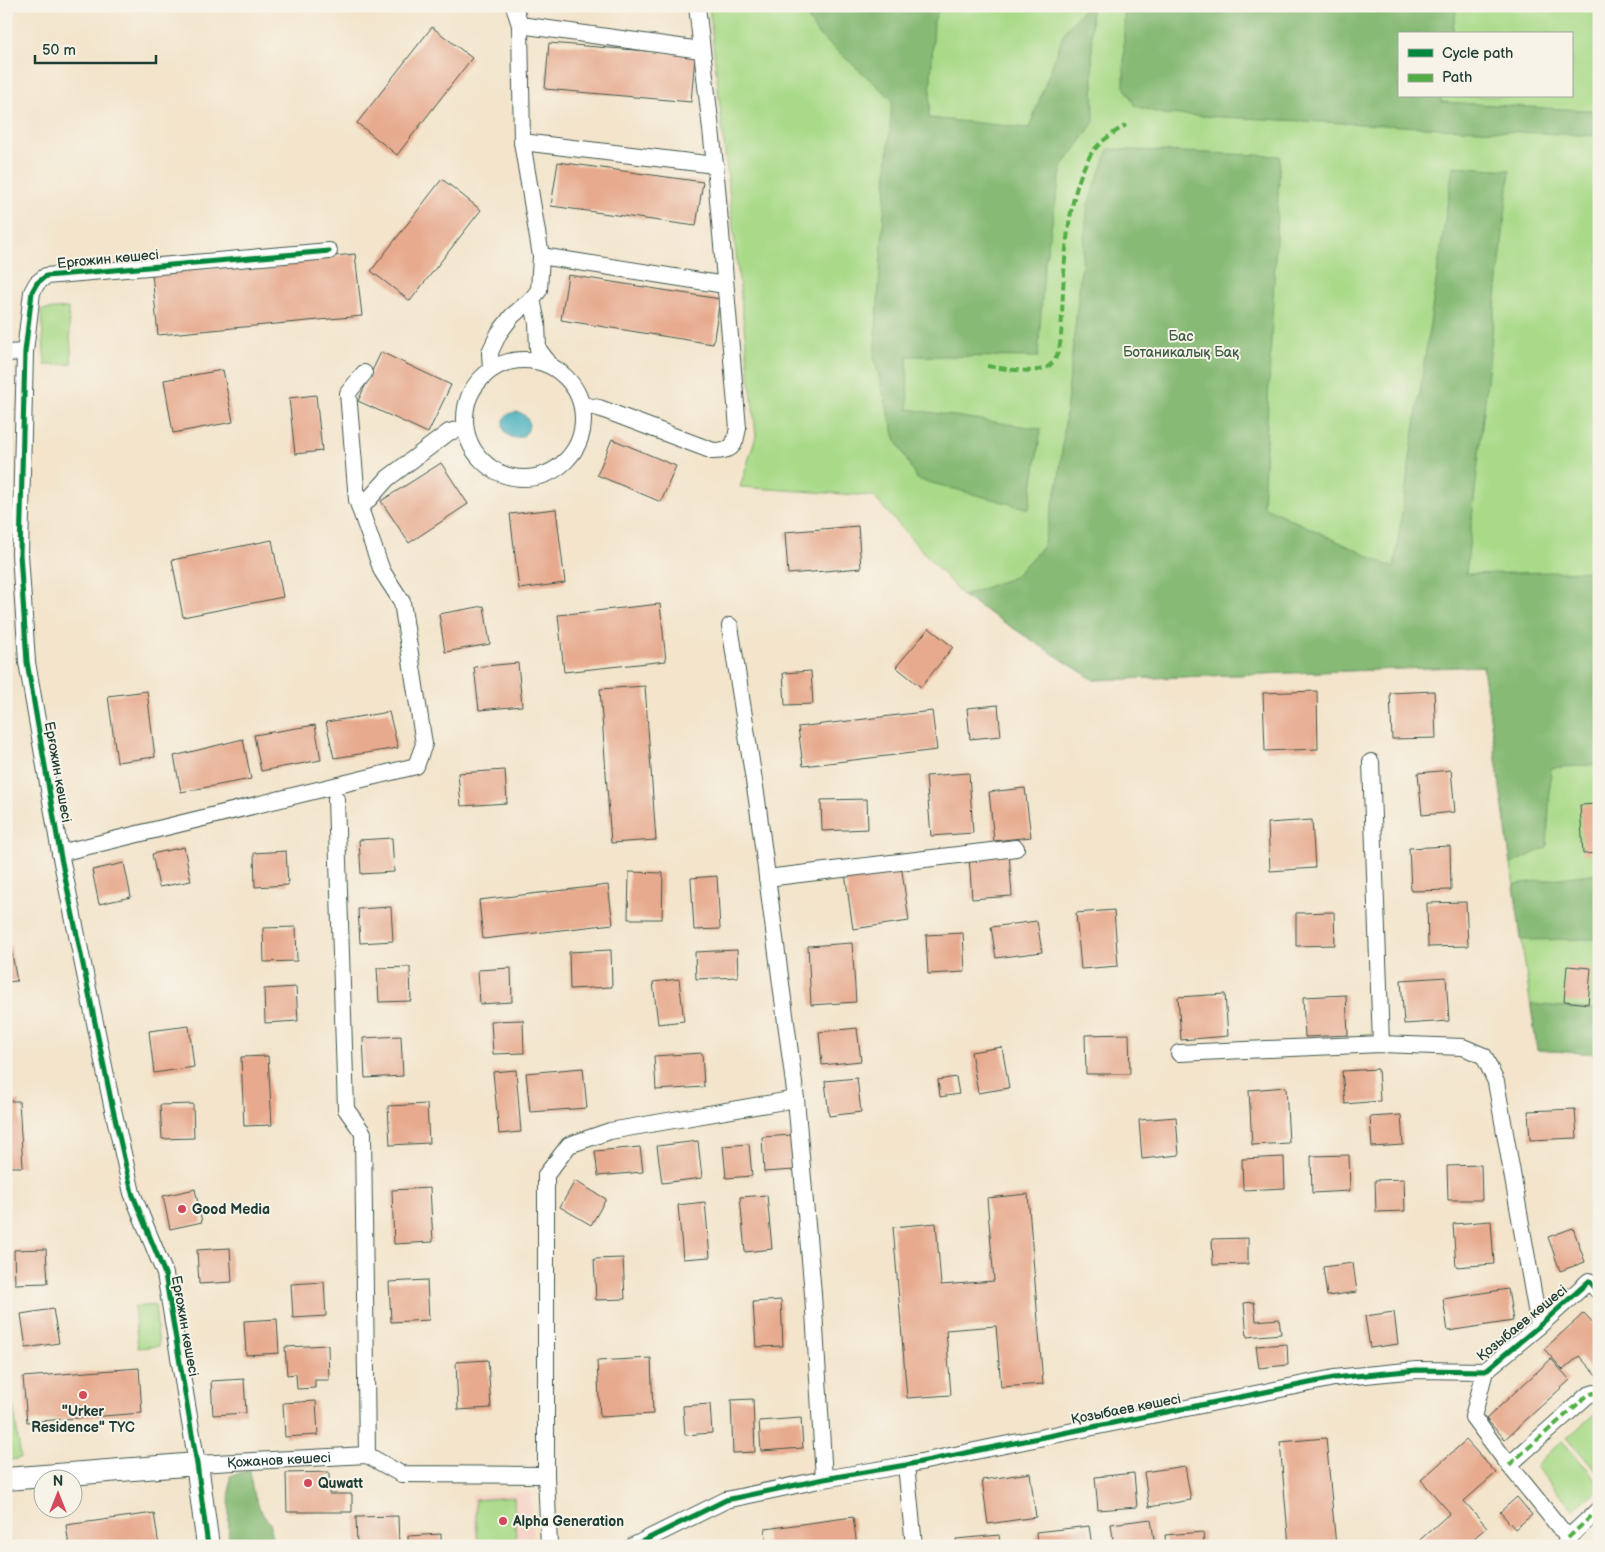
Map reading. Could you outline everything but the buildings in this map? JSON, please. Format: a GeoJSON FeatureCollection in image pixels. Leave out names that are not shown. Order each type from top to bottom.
{"type":"FeatureCollection","features":[{"type":"Feature","properties":{"kind":"street"},"geometry":{"type":"LineString","coordinates":[[491,369],[490,352],[498,333],[512,316],[532,299],[539,290],[541,256],[522,142],[520,25],[514,6]]}},
{"type":"Feature","properties":{"kind":"street"},"geometry":{"type":"LineString","coordinates":[[582,405],[599,408],[713,451],[727,450],[735,443],[738,428],[715,165],[697,6]]}},
{"type":"Feature","properties":{"kind":"street"},"geometry":{"type":"LineString","coordinates":[[520,25],[701,50]]}},
{"type":"Feature","properties":{"kind":"street"},"geometry":{"type":"LineString","coordinates":[[522,142],[715,165]]}},
{"type":"Feature","properties":{"kind":"street","name":"Ерғожин көшесі"},"geometry":{"type":"LineString","coordinates":[[208,1546],[197,1464],[165,1274],[132,1193],[112,1105],[60,853],[27,662],[20,554],[25,352],[32,292],[37,283],[46,276],[329,251]]}},
{"type":"Feature","properties":{"kind":"street"},"geometry":{"type":"LineString","coordinates":[[541,256],[725,285]]}},
{"type":"Feature","properties":{"kind":"street"},"geometry":{"type":"LineString","coordinates":[[532,299],[537,323],[538,349],[550,365]]}},
{"type":"Feature","properties":{"kind":"street"},"geometry":{"type":"LineString","coordinates":[[6,353],[25,352]]}},
{"type":"Feature","properties":{"kind":"street"},"geometry":{"type":"LineString","coordinates":[[520,359],[535,360],[550,365],[561,372],[578,393],[582,405],[584,426],[580,442],[565,462],[544,475],[528,478],[512,477],[498,473],[481,460],[471,446],[465,428],[465,411],[469,395],[478,380],[491,369],[505,362],[520,359]]}},
{"type":"Feature","properties":{"kind":"street"},"geometry":{"type":"LineString","coordinates":[[60,853],[416,766],[424,744],[402,602],[382,571],[357,500],[348,393],[364,373]]}},
{"type":"Feature","properties":{"kind":"street"},"geometry":{"type":"LineString","coordinates":[[360,508],[388,478],[449,432],[465,428]]}},
{"type":"Feature","properties":{"kind":"street"},"geometry":{"type":"LineString","coordinates":[[730,626],[757,800],[796,1099],[813,1294],[824,1479]]}},
{"type":"Feature","properties":{"kind":"street"},"geometry":{"type":"LineString","coordinates":[[1371,762],[1381,1044]]}},
{"type":"Feature","properties":{"kind":"street"},"geometry":{"type":"LineString","coordinates":[[336,799],[346,1109],[363,1133],[367,1455],[401,1474],[546,1475]]}},
{"type":"Feature","properties":{"kind":"street"},"geometry":{"type":"LineString","coordinates":[[767,878],[1016,848]]}},
{"type":"Feature","properties":{"kind":"street"},"geometry":{"type":"LineString","coordinates":[[1179,1053],[1381,1044],[1463,1047],[1484,1056],[1496,1082],[1539,1326]]}},
{"type":"Feature","properties":{"kind":"street"},"geometry":{"type":"LineString","coordinates":[[549,1546],[546,1475],[546,1175],[569,1145],[610,1131],[796,1099]]}},
{"type":"Feature","properties":{"kind":"street","name":"Қозыбаев көшесі"},"geometry":{"type":"LineString","coordinates":[[633,1546],[726,1500],[824,1479],[906,1465],[1334,1378],[1418,1370],[1485,1371],[1589,1281],[1599,1292]]}},
{"type":"Feature","properties":{"kind":"street"},"geometry":{"type":"LineString","coordinates":[[1485,1371],[1473,1417],[1566,1542],[1599,1509]]}},
{"type":"Feature","properties":{"kind":"street"},"geometry":{"type":"LineString","coordinates":[[1509,1465],[1588,1395],[1594,1393],[1599,1396]]}},
{"type":"Feature","properties":{"kind":"street","name":"Қожанов көшесі"},"geometry":{"type":"LineString","coordinates":[[6,1479],[197,1464],[367,1455]]}},
{"type":"Feature","properties":{"kind":"street"},"geometry":{"type":"LineString","coordinates":[[906,1465],[914,1546]]}},
{"type":"Feature","properties":{"kind":"shaded area","name":"Alpha Generation"},"geometry":{"type":"Polygon","coordinates":[[[531,1492],[533,1546],[476,1546],[472,1496],[531,1492]]]}},
{"type":"Feature","properties":{"kind":"green space","name":"Бас Ботаникалық Бақ"},"geometry":{"type":"Polygon","coordinates":[[[709,6],[1599,6],[1599,1054],[1537,1050],[1483,666],[1094,680],[963,596],[873,496],[740,487],[756,436],[709,6]]]}},
{"type":"Feature","properties":{"kind":"green space"},"geometry":{"type":"Polygon","coordinates":[[[800,6],[940,6],[934,21],[929,118],[1029,128],[1064,33],[1086,6],[1091,6],[1094,122],[1062,167],[1044,268],[1038,357],[907,356],[908,409],[1041,429],[1029,509],[917,479],[895,438],[874,357],[892,99],[817,33],[800,6]]]}},
{"type":"Feature","properties":{"kind":"green space"},"geometry":{"type":"Polygon","coordinates":[[[1124,6],[1457,6],[1452,32],[1398,32],[1398,98],[1441,98],[1441,102],[1599,111],[1599,136],[1163,114],[1135,106],[1124,86],[1124,6]]]}},
{"type":"Feature","properties":{"kind":"green space"},"geometry":{"type":"Polygon","coordinates":[[[1109,149],[1280,156],[1263,506],[1394,568],[1453,166],[1510,170],[1466,574],[1599,571],[1599,764],[1551,768],[1547,847],[1511,864],[1483,666],[1094,680],[963,596],[1014,577],[1043,546],[1059,478],[1088,204],[1109,149]]]}},
{"type":"Feature","properties":{"kind":"green space"},"geometry":{"type":"Polygon","coordinates":[[[68,308],[72,364],[45,365],[41,310],[68,308]]]}},
{"type":"Feature","properties":{"kind":"green space"},"geometry":{"type":"Polygon","coordinates":[[[1599,873],[1599,939],[1521,940],[1514,884],[1599,873]]]}},
{"type":"Feature","properties":{"kind":"green space"},"geometry":{"type":"Polygon","coordinates":[[[1531,1004],[1598,1010],[1599,1005],[1599,1054],[1537,1050],[1531,1004]]]}},
{"type":"Feature","properties":{"kind":"green space"},"geometry":{"type":"Polygon","coordinates":[[[155,1305],[159,1346],[138,1348],[134,1307],[155,1305]]]}},
{"type":"Feature","properties":{"kind":"green space"},"geometry":{"type":"Polygon","coordinates":[[[6,1360],[21,1458],[6,1461],[6,1360]]]}},
{"type":"Feature","properties":{"kind":"green space"},"geometry":{"type":"Polygon","coordinates":[[[1593,1415],[1599,1422],[1598,1472],[1567,1438],[1593,1415]]]}},
{"type":"Feature","properties":{"kind":"green space"},"geometry":{"type":"Polygon","coordinates":[[[1562,1441],[1599,1482],[1599,1488],[1574,1510],[1535,1466],[1562,1441]]]}},
{"type":"Feature","properties":{"kind":"green space"},"geometry":{"type":"Polygon","coordinates":[[[250,1470],[252,1488],[261,1512],[271,1525],[272,1545],[244,1538],[243,1546],[228,1546],[230,1476],[250,1470]]]}},
{"type":"Feature","properties":{"kind":"green space"},"geometry":{"type":"Polygon","coordinates":[[[514,1497],[516,1541],[478,1544],[475,1500],[514,1497]]]}},
{"type":"Feature","properties":{"kind":"water"},"geometry":{"type":"Polygon","coordinates":[[[516,412],[526,415],[529,425],[526,435],[516,438],[506,435],[503,425],[506,415],[516,412]]]}},
{"type":"Feature","properties":{"kind":"marked path"},"geometry":{"type":"LineString","coordinates":[[987,366],[1029,371],[1045,368],[1054,360],[1060,341],[1065,254],[1076,189],[1083,170],[1094,150],[1126,125]]}},
{"type":"Feature","properties":{"kind":"marked path"},"geometry":{"type":"LineString","coordinates":[[1509,1465],[1588,1395],[1594,1393],[1599,1395]]}},
{"type":"Feature","properties":{"kind":"marked path"},"geometry":{"type":"LineString","coordinates":[[1568,1538],[1599,1509]]}},
{"type":"Feature","properties":{"kind":"cycle path"},"geometry":{"type":"LineString","coordinates":[[208,1546],[197,1464],[165,1274],[132,1193],[112,1105],[60,853],[27,662],[20,554],[25,352],[32,292],[37,283],[46,276],[329,251]]}},
{"type":"Feature","properties":{"kind":"cycle path"},"geometry":{"type":"LineString","coordinates":[[633,1546],[726,1500],[824,1479],[906,1465],[1334,1378],[1417,1370],[1485,1371],[1589,1281],[1599,1292]]}},
{"type":"Feature","properties":{"kind":"place","name":"Good Media"},"geometry":{"type":"Point","coordinates":[182,1209]}},
{"type":"Feature","properties":{"kind":"place","name":"\"Urker Residence\" ТҮС"},"geometry":{"type":"Point","coordinates":[83,1395]}},
{"type":"Feature","properties":{"kind":"place","name":"Quwatt"},"geometry":{"type":"Point","coordinates":[308,1483]}},
{"type":"Feature","properties":{"kind":"place","name":"Alpha Generation"},"geometry":{"type":"Point","coordinates":[503,1521]}}]}
